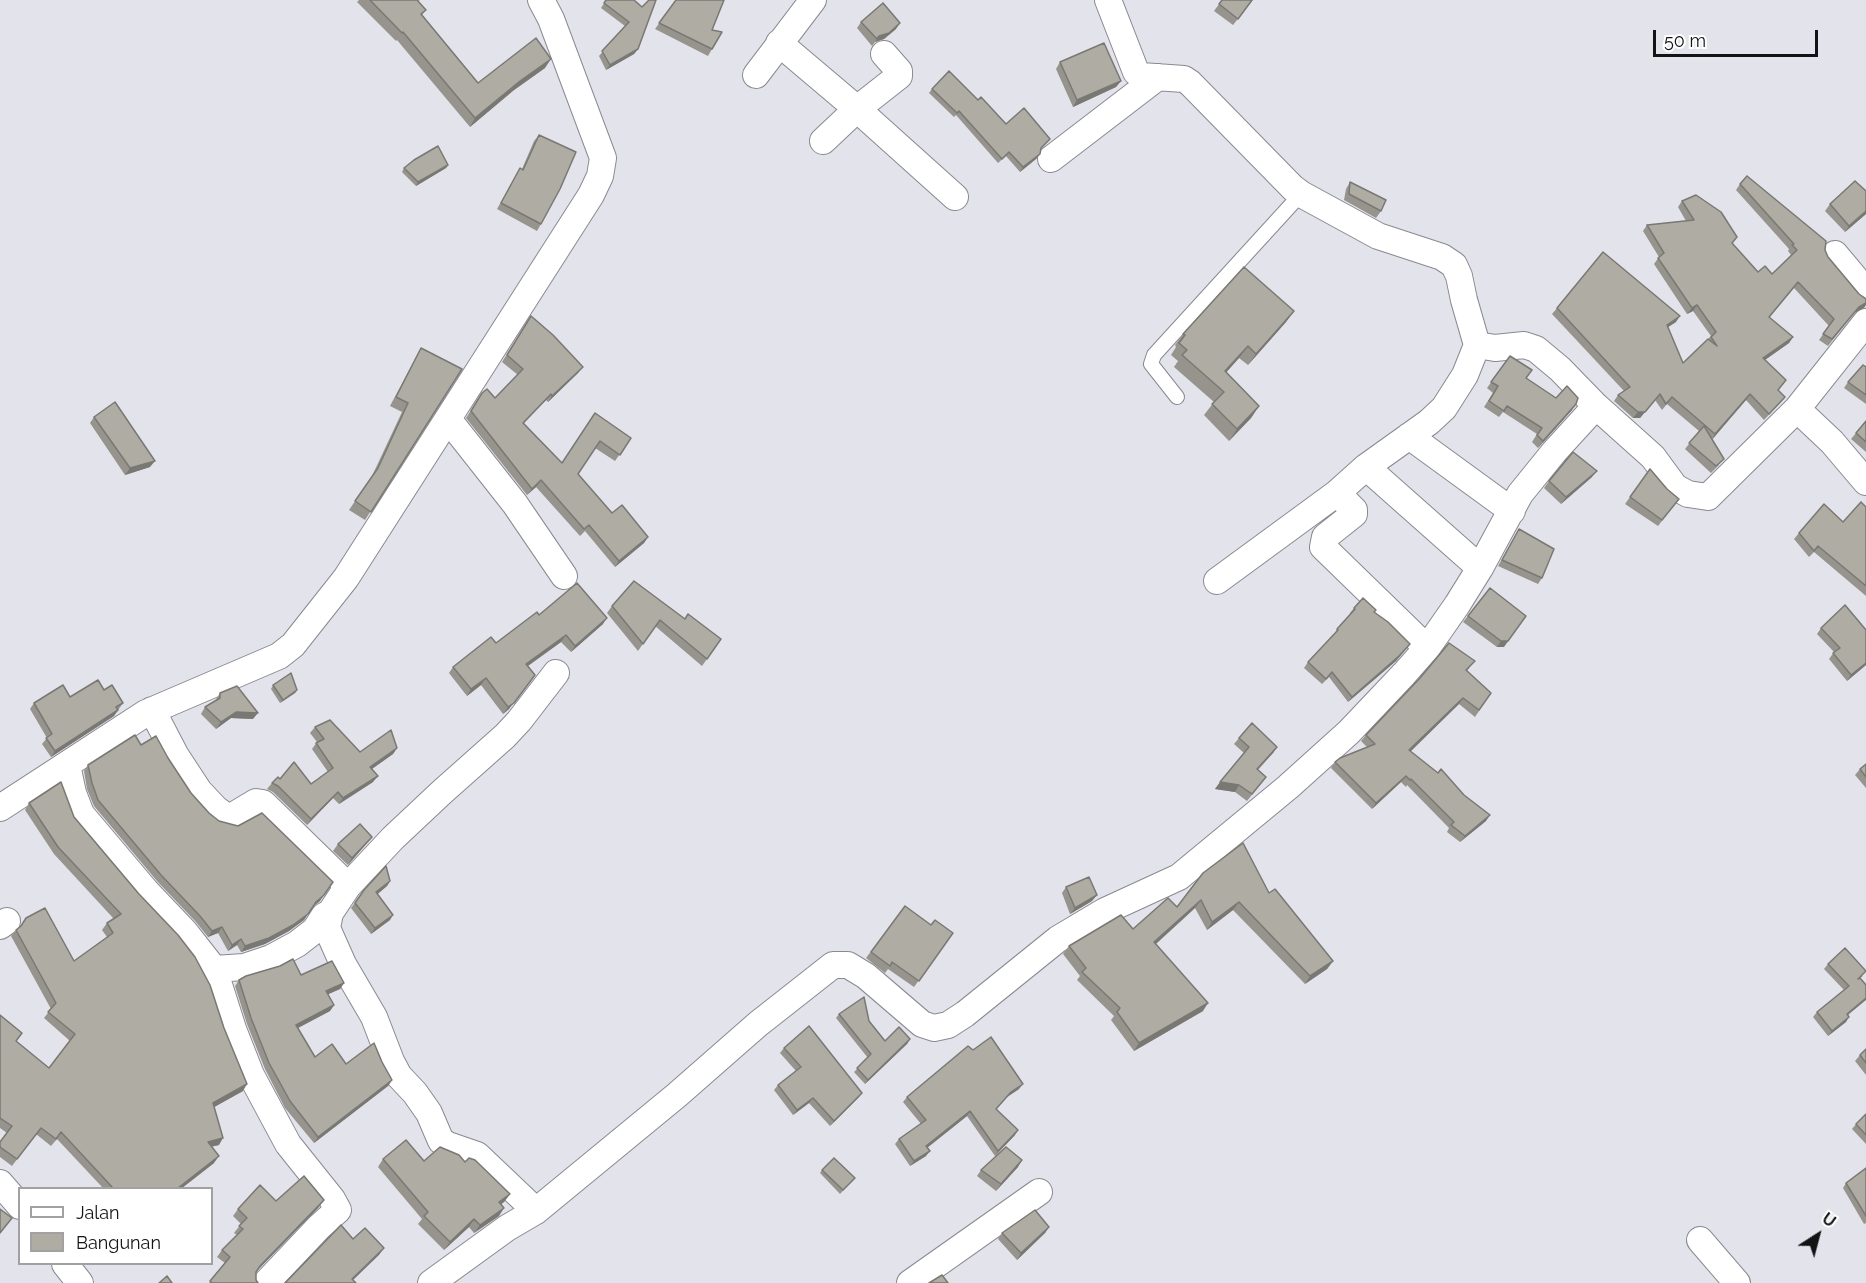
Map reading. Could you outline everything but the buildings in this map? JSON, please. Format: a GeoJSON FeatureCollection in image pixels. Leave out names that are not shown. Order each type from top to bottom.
{"type":"FeatureCollection","features":[{"type":"Feature","properties":{"kind":"street"},"geometry":{"type":"LineString","coordinates":[[0,808],[152,710],[279,656],[292,645],[346,578],[591,195],[600,176],[603,158],[555,30],[541,0]]}},
{"type":"Feature","properties":{"kind":"street"},"geometry":{"type":"LineString","coordinates":[[756,75],[813,0]]}},
{"type":"Feature","properties":{"kind":"street"},"geometry":{"type":"LineString","coordinates":[[1108,0],[1136,72],[1141,76],[1184,79],[1301,194],[1378,236],[1442,257],[1454,265],[1477,345],[1465,375],[1444,408],[1429,422],[1366,467],[1337,493],[1216,581]]}},
{"type":"Feature","properties":{"kind":"street"},"geometry":{"type":"LineString","coordinates":[[779,43],[955,196]]}},
{"type":"Feature","properties":{"kind":"street"},"geometry":{"type":"LineString","coordinates":[[823,141],[857,109],[899,76],[899,71],[884,54]]}},
{"type":"Feature","properties":{"kind":"street"},"geometry":{"type":"LineString","coordinates":[[1051,159],[1158,77]]}},
{"type":"Feature","properties":{"kind":"street"},"geometry":{"type":"LineString","coordinates":[[1835,254],[1866,291]]}},
{"type":"Feature","properties":{"kind":"street"},"geometry":{"type":"LineString","coordinates":[[1477,345],[1495,348],[1524,345],[1536,349],[1653,457],[1675,487],[1688,494],[1708,496],[1797,409],[1866,322]]}},
{"type":"Feature","properties":{"kind":"street"},"geometry":{"type":"LineString","coordinates":[[431,1283],[507,1228],[536,1211],[758,1024],[833,966],[848,965],[866,976],[922,1024],[934,1028],[948,1025],[965,1014],[1058,939],[1104,911],[1179,877],[1288,787],[1349,732],[1427,648],[1480,568],[1520,494],[1596,406]]}},
{"type":"Feature","properties":{"kind":"street"},"geometry":{"type":"LineString","coordinates":[[1797,409],[1832,442],[1866,482]]}},
{"type":"Feature","properties":{"kind":"street"},"geometry":{"type":"LineString","coordinates":[[448,419],[515,504],[564,576]]}},
{"type":"Feature","properties":{"kind":"street"},"geometry":{"type":"LineString","coordinates":[[1408,436],[1512,511]]}},
{"type":"Feature","properties":{"kind":"street"},"geometry":{"type":"LineString","coordinates":[[1366,467],[1480,568]]}},
{"type":"Feature","properties":{"kind":"street"},"geometry":{"type":"LineString","coordinates":[[1337,493],[1354,510],[1354,514],[1325,537],[1323,547],[1427,648]]}},
{"type":"Feature","properties":{"kind":"street"},"geometry":{"type":"LineString","coordinates":[[536,1211],[477,1155],[441,1141],[429,1113],[399,1076],[374,1017],[343,964],[327,928],[330,913],[348,886],[409,822],[505,736],[556,673]]}},
{"type":"Feature","properties":{"kind":"street"},"geometry":{"type":"LineString","coordinates":[[152,710],[176,756],[199,791],[216,809],[231,817],[256,802],[263,802],[348,886]]}},
{"type":"Feature","properties":{"kind":"street"},"geometry":{"type":"LineString","coordinates":[[67,765],[73,793],[81,814],[146,891],[185,932],[214,969],[233,1029],[251,1075],[288,1144],[332,1199],[338,1210],[266,1283]]}},
{"type":"Feature","properties":{"kind":"street"},"geometry":{"type":"LineString","coordinates":[[214,969],[244,967],[271,958],[297,944],[315,930],[324,916],[330,913]]}},
{"type":"Feature","properties":{"kind":"street"},"geometry":{"type":"LineString","coordinates":[[0,1183],[18,1204]]}},
{"type":"Feature","properties":{"kind":"street"},"geometry":{"type":"LineString","coordinates":[[910,1283],[1039,1192]]}},
{"type":"Feature","properties":{"kind":"street"},"geometry":{"type":"LineString","coordinates":[[1700,1240],[1737,1283]]}},
{"type":"Feature","properties":{"kind":"street"},"geometry":{"type":"LineString","coordinates":[[66,1265],[80,1283]]}},
{"type":"Feature","properties":{"kind":"lane"},"geometry":{"type":"LineString","coordinates":[[1177,397],[1151,364],[1154,355],[1301,194]]}}]}
